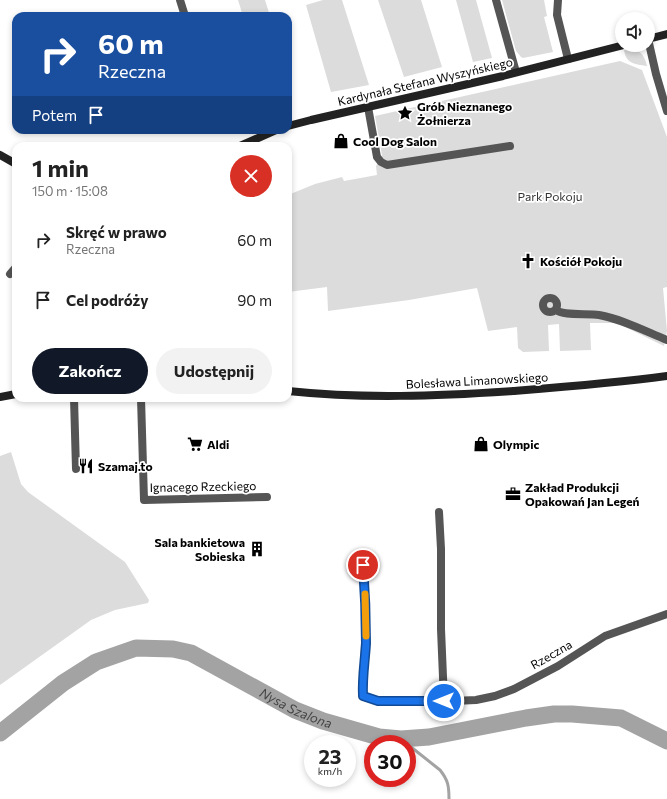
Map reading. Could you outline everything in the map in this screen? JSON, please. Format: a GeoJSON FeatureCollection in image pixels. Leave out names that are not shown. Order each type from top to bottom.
{"type":"FeatureCollection","features":[{"type":"Feature","properties":{"kind":"main road"},"geometry":{"type":"LineString","coordinates":[[655,37],[667,34]]}},
{"type":"Feature","properties":{"kind":"main road","name":"Kardynała Stefana Wyszyńskiego"},"geometry":{"type":"LineString","coordinates":[[292,125],[615,47]]}},
{"type":"Feature","properties":{"kind":"main road"},"geometry":{"type":"LineString","coordinates":[[249,142],[267,134]]}},
{"type":"Feature","properties":{"kind":"main road"},"geometry":{"type":"LineString","coordinates":[[0,155],[12,162]]}},
{"type":"Feature","properties":{"kind":"main road","name":"Bolesława Limanowskiego"},"geometry":{"type":"LineString","coordinates":[[292,391],[350,396],[424,396],[561,388],[667,376]]}},
{"type":"Feature","properties":{"kind":"main road"},"geometry":{"type":"LineString","coordinates":[[0,397],[12,395]]}},
{"type":"Feature","properties":{"kind":"street"},"geometry":{"type":"LineString","coordinates":[[180,0],[184,12]]}},
{"type":"Feature","properties":{"kind":"street"},"geometry":{"type":"LineString","coordinates":[[496,0],[516,72]]}},
{"type":"Feature","properties":{"kind":"street"},"geometry":{"type":"LineString","coordinates":[[558,0],[557,15],[568,59]]}},
{"type":"Feature","properties":{"kind":"street"},"geometry":{"type":"LineString","coordinates":[[651,52],[666,106]]}},
{"type":"Feature","properties":{"kind":"street"},"geometry":{"type":"LineString","coordinates":[[368,107],[377,157],[387,165],[510,146]]}},
{"type":"Feature","properties":{"kind":"street"},"geometry":{"type":"LineString","coordinates":[[556,310],[559,313],[591,314],[611,318],[667,340]]}},
{"type":"Feature","properties":{"kind":"street"},"geometry":{"type":"LineString","coordinates":[[74,402],[76,469]]}},
{"type":"Feature","properties":{"kind":"street","name":"Ignacego Rzeckiego"},"geometry":{"type":"LineString","coordinates":[[141,402],[144,500],[267,497]]}},
{"type":"Feature","properties":{"kind":"street"},"geometry":{"type":"LineString","coordinates":[[439,512],[444,701]]}},
{"type":"Feature","properties":{"kind":"street","name":"Rzeczna"},"geometry":{"type":"LineString","coordinates":[[363,565],[366,605],[366,643],[362,683],[363,696],[378,701],[476,700],[494,696],[514,688],[558,666],[605,636],[667,614]]}},
{"type":"Feature","properties":{"kind":"green space"},"geometry":{"type":"Polygon","coordinates":[[[238,0],[265,0],[269,12],[242,12],[238,0]]]}},
{"type":"Feature","properties":{"kind":"green space"},"geometry":{"type":"Polygon","coordinates":[[[323,0],[342,0],[369,85],[331,92],[306,5],[323,0]]]}},
{"type":"Feature","properties":{"kind":"green space"},"geometry":{"type":"Polygon","coordinates":[[[378,0],[421,0],[442,67],[404,77],[378,0]]]}},
{"type":"Feature","properties":{"kind":"green space"},"geometry":{"type":"Polygon","coordinates":[[[456,0],[476,0],[492,58],[473,62],[456,0]]]}},
{"type":"Feature","properties":{"kind":"green space"},"geometry":{"type":"Polygon","coordinates":[[[502,0],[544,0],[547,16],[544,17],[553,52],[523,58],[521,57],[516,51],[502,0]]]}},
{"type":"Feature","properties":{"kind":"green space"},"geometry":{"type":"Polygon","coordinates":[[[624,52],[639,52],[645,59],[647,66],[635,64],[629,61],[624,52]]]}},
{"type":"Feature","properties":{"kind":"green space","name":"Park Pokoju"},"geometry":{"type":"Polygon","coordinates":[[[620,61],[642,70],[667,137],[667,287],[663,288],[667,331],[664,346],[617,323],[590,323],[591,350],[560,351],[559,324],[548,325],[549,351],[523,352],[518,348],[517,327],[488,331],[477,288],[409,300],[328,311],[327,287],[292,291],[292,193],[315,184],[342,177],[344,181],[377,175],[376,166],[382,155],[375,116],[620,61]]]}},
{"type":"Feature","properties":{"kind":"green space"},"geometry":{"type":"Polygon","coordinates":[[[11,452],[21,484],[28,492],[125,562],[149,600],[148,603],[115,610],[91,620],[0,685],[0,456],[11,452]]]}},
{"type":"Feature","properties":{"kind":"waterway","name":"Nysa Szalona"},"geometry":{"type":"LineString","coordinates":[[0,733],[63,683],[96,662],[136,648],[173,649],[191,653],[295,710],[323,721],[379,737],[401,739],[429,737],[526,718],[554,714],[572,714],[621,718],[667,741]]}},
{"type":"Feature","properties":{"kind":"waterway"},"geometry":{"type":"LineString","coordinates":[[416,751],[440,770],[445,777],[448,783],[449,799]]}},
{"type":"Feature","properties":{"kind":"slow traffic"},"geometry":{"type":"LineString","coordinates":[[365,594],[366,636]]}},
{"type":"Feature","properties":{"kind":"place","name":"Grób Nieznanego Żołnierza"},"geometry":{"type":"Point","coordinates":[405,113]}},
{"type":"Feature","properties":{"kind":"place","name":"Cool Dog Salon"},"geometry":{"type":"Point","coordinates":[341,141]}},
{"type":"Feature","properties":{"kind":"place","name":"Kościół Pokoju"},"geometry":{"type":"Point","coordinates":[528,261]}},
{"type":"Feature","properties":{"kind":"place","name":"Aldi"},"geometry":{"type":"Point","coordinates":[195,444]}},
{"type":"Feature","properties":{"kind":"place","name":"Olympic"},"geometry":{"type":"Point","coordinates":[481,444]}},
{"type":"Feature","properties":{"kind":"place","name":"Szamaj.to"},"geometry":{"type":"Point","coordinates":[86,466]}},
{"type":"Feature","properties":{"kind":"place","name":"Zakład Produkcji Opakowań Jan Legeń"},"geometry":{"type":"Point","coordinates":[513,494]}},
{"type":"Feature","properties":{"kind":"place","name":"Sala bankietowa Sobieska"},"geometry":{"type":"Point","coordinates":[257,549]}},
{"type":"Feature","properties":{"kind":"route"},"geometry":{"type":"LineString","coordinates":[[363,565],[366,605],[366,643],[362,683],[363,696],[378,701],[444,701]]}}]}
